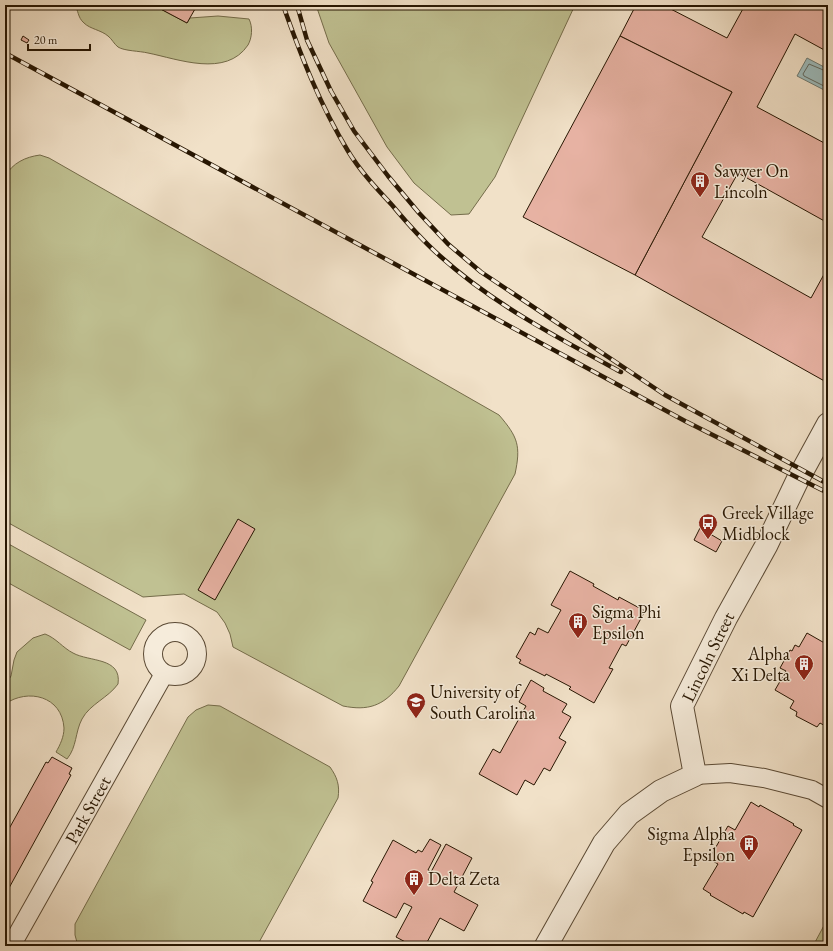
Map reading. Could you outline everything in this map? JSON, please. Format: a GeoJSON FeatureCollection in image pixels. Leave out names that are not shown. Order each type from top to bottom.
{"type":"FeatureCollection","features":[{"type":"Feature","properties":{"kind":"street","name":"Lincoln Street"},"geometry":{"type":"LineString","coordinates":[[695,775],[682,706],[726,618],[766,546],[798,479],[828,424]]}},
{"type":"Feature","properties":{"kind":"street","name":"Park Street"},"geometry":{"type":"LineString","coordinates":[[11,946],[164,674]]}},
{"type":"Feature","properties":{"kind":"street"},"geometry":{"type":"LineString","coordinates":[[546,946],[604,843],[629,814],[661,791],[695,775],[730,773],[764,778],[812,790],[828,799]]}},
{"type":"Feature","properties":{"kind":"green space"},"geometry":{"type":"Polygon","coordinates":[[[74,5],[153,5],[187,23],[190,18],[218,16],[249,19],[251,25],[251,36],[248,45],[239,55],[227,61],[215,64],[187,62],[118,47],[105,34],[89,27],[84,23],[74,5]]]}},
{"type":"Feature","properties":{"kind":"green space"},"geometry":{"type":"Polygon","coordinates":[[[316,5],[575,5],[495,177],[469,214],[451,215],[414,183],[387,147],[329,43],[316,5]]]}},
{"type":"Feature","properties":{"kind":"green space"},"geometry":{"type":"Polygon","coordinates":[[[40,155],[49,158],[499,415],[514,436],[518,449],[515,474],[399,686],[393,693],[381,702],[360,708],[343,706],[233,647],[230,634],[225,623],[217,612],[184,594],[143,597],[5,521],[5,176],[8,171],[20,161],[29,157],[40,155]]]}},
{"type":"Feature","properties":{"kind":"green space"},"geometry":{"type":"Polygon","coordinates":[[[5,542],[146,620],[130,650],[5,581],[5,542]]]}},
{"type":"Feature","properties":{"kind":"green space"},"geometry":{"type":"Polygon","coordinates":[[[45,634],[73,653],[110,665],[115,669],[118,675],[118,684],[114,689],[85,714],[78,729],[73,750],[67,759],[56,752],[63,738],[64,728],[62,717],[57,708],[51,702],[33,696],[24,696],[5,704],[5,686],[11,676],[17,652],[33,638],[45,634]]]}},
{"type":"Feature","properties":{"kind":"green space"},"geometry":{"type":"Polygon","coordinates":[[[208,705],[220,706],[330,767],[337,781],[339,789],[338,798],[257,946],[78,946],[75,935],[75,924],[188,717],[196,710],[208,705]]]}},
{"type":"Feature","properties":{"kind":"green space"},"geometry":{"type":"Polygon","coordinates":[[[828,918],[828,946],[813,946],[828,918]]]}},
{"type":"Feature","properties":{"kind":"water"},"geometry":{"type":"Polygon","coordinates":[[[807,58],[828,69],[828,92],[797,76],[807,58]]]}},
{"type":"Feature","properties":{"kind":"building"},"geometry":{"type":"Polygon","coordinates":[[[153,5],[187,5],[195,9],[187,23],[153,5]]]}},
{"type":"Feature","properties":{"kind":"building","name":"Sawyer On Lincoln"},"geometry":{"type":"Polygon","coordinates":[[[636,5],[663,5],[727,38],[745,5],[828,5],[828,52],[795,34],[757,107],[828,145],[828,223],[738,173],[702,237],[811,298],[828,267],[828,383],[635,275],[732,92],[620,36],[636,5]]]}},
{"type":"Feature","properties":{"kind":"building"},"geometry":{"type":"Polygon","coordinates":[[[23,36],[29,40],[27,43],[21,40],[23,36]]]}},
{"type":"Feature","properties":{"kind":"building"},"geometry":{"type":"Polygon","coordinates":[[[620,36],[732,92],[635,275],[523,217],[620,36]]]}},
{"type":"Feature","properties":{"kind":"building"},"geometry":{"type":"Polygon","coordinates":[[[238,519],[255,529],[215,600],[198,590],[238,519]]]}},
{"type":"Feature","properties":{"kind":"building"},"geometry":{"type":"Polygon","coordinates":[[[700,528],[722,541],[716,552],[694,540],[700,528]]]}},
{"type":"Feature","properties":{"kind":"building","name":"Sigma Phi Epsilon"},"geometry":{"type":"Polygon","coordinates":[[[570,571],[594,584],[593,586],[618,600],[619,597],[645,611],[626,646],[622,644],[609,668],[613,669],[594,703],[569,689],[571,687],[546,674],[545,676],[519,663],[521,660],[516,657],[530,632],[535,635],[538,628],[548,633],[561,610],[551,605],[570,571]]]}},
{"type":"Feature","properties":{"kind":"building","name":"Alpha Xi Delta"},"geometry":{"type":"Polygon","coordinates":[[[807,633],[828,645],[827,727],[820,723],[817,727],[796,716],[797,712],[790,708],[794,701],[775,690],[786,671],[780,668],[790,650],[792,651],[795,645],[799,647],[807,633]]]}},
{"type":"Feature","properties":{"kind":"building"},"geometry":{"type":"Polygon","coordinates":[[[531,680],[544,688],[543,691],[567,704],[562,712],[571,717],[559,738],[566,742],[550,771],[544,768],[534,785],[525,780],[517,795],[479,774],[493,749],[500,753],[526,706],[519,702],[531,680]]]}},
{"type":"Feature","properties":{"kind":"building"},"geometry":{"type":"Polygon","coordinates":[[[52,757],[72,768],[69,774],[71,775],[9,888],[7,887],[5,891],[5,836],[46,762],[48,763],[52,757]]]}},
{"type":"Feature","properties":{"kind":"building","name":"Sigma Alpha Epsilon"},"geometry":{"type":"Polygon","coordinates":[[[751,802],[759,807],[760,805],[802,830],[753,917],[744,912],[743,914],[710,895],[711,894],[703,889],[718,864],[709,859],[728,826],[735,830],[751,802]]]}},
{"type":"Feature","properties":{"kind":"building","name":"Delta Zeta"},"geometry":{"type":"Polygon","coordinates":[[[430,839],[441,845],[428,870],[431,872],[446,844],[472,858],[454,892],[478,905],[464,931],[440,918],[425,946],[413,946],[396,937],[412,907],[404,903],[396,918],[363,901],[373,882],[371,881],[393,840],[416,853],[418,850],[422,852],[430,839]]]}},
{"type":"Feature","properties":{"kind":"railway"},"geometry":{"type":"LineString","coordinates":[[283,5],[312,80],[338,134],[358,166],[415,232],[460,273],[504,305],[550,333],[621,372]]}},
{"type":"Feature","properties":{"kind":"railway"},"geometry":{"type":"LineString","coordinates":[[297,5],[307,40],[331,91],[354,131],[388,176],[419,213],[448,244],[481,272],[665,395],[828,484]]}},
{"type":"Feature","properties":{"kind":"railway"},"geometry":{"type":"LineString","coordinates":[[5,53],[685,421],[828,493]]}},
{"type":"Feature","properties":{"kind":"place","name":"Sawyer On Lincoln"},"geometry":{"type":"Point","coordinates":[700,198]}},
{"type":"Feature","properties":{"kind":"place","name":"Greek Village Midblock"},"geometry":{"type":"Point","coordinates":[708,540]}},
{"type":"Feature","properties":{"kind":"place","name":"Sigma Phi Epsilon"},"geometry":{"type":"Point","coordinates":[578,639]}},
{"type":"Feature","properties":{"kind":"place","name":"Alpha Xi Delta"},"geometry":{"type":"Point","coordinates":[804,681]}},
{"type":"Feature","properties":{"kind":"place","name":"University of South Carolina"},"geometry":{"type":"Point","coordinates":[416,719]}},
{"type":"Feature","properties":{"kind":"place","name":"Sigma Alpha Epsilon"},"geometry":{"type":"Point","coordinates":[749,861]}},
{"type":"Feature","properties":{"kind":"place","name":"Delta Zeta"},"geometry":{"type":"Point","coordinates":[414,896]}}]}
